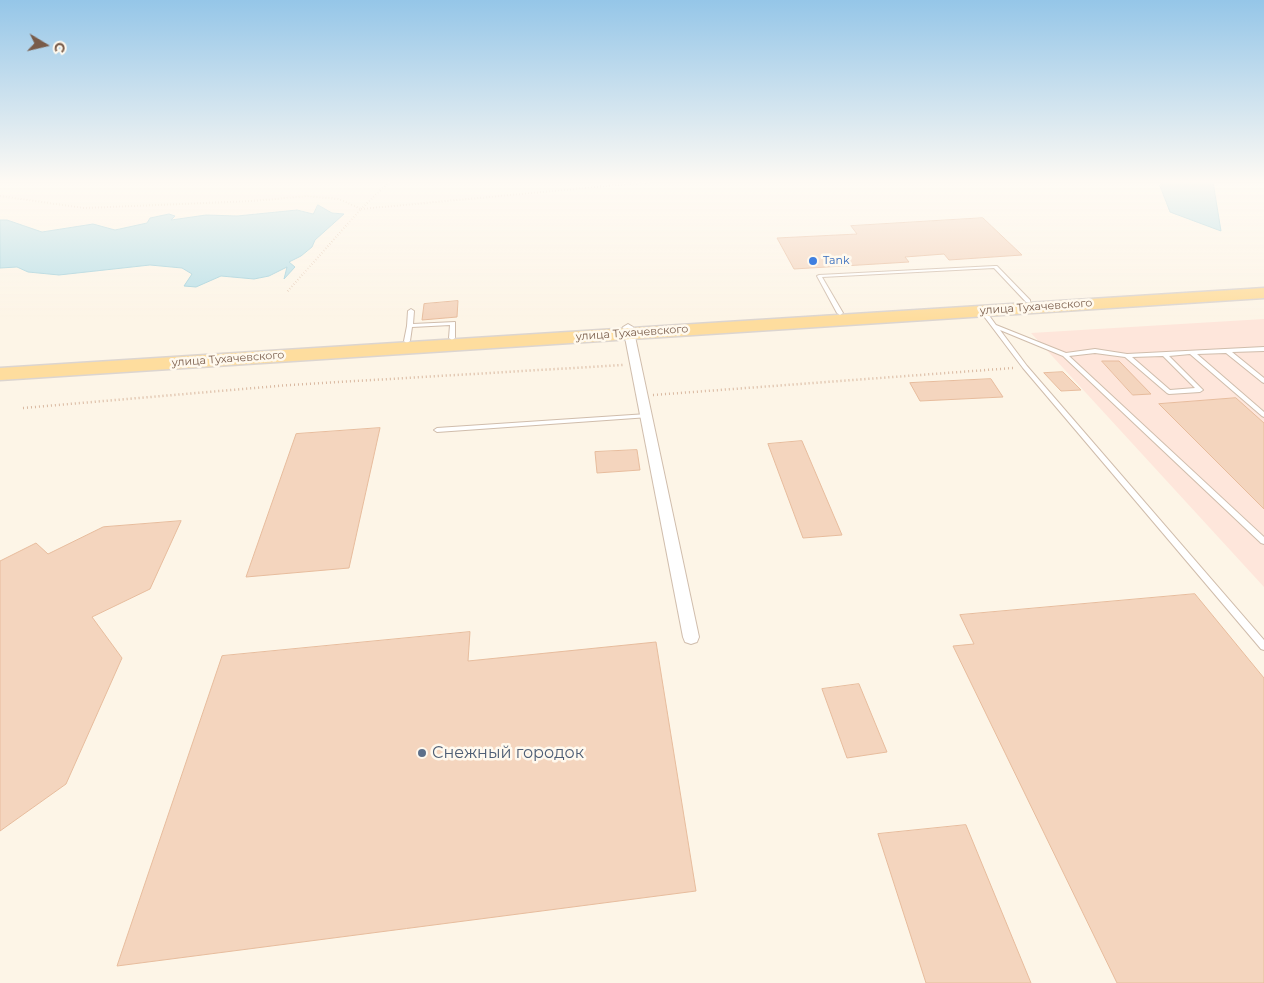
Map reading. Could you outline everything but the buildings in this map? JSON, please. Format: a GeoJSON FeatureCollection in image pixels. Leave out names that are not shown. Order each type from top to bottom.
{"type":"FeatureCollection","features":[{"type":"Feature","properties":{"kind":"main road","name":"улица Тухачевского"},"geometry":{"type":"LineString","coordinates":[[0,374],[840,314],[1264,286]]}},
{"type":"Feature","properties":{"kind":"main road","name":"улица Тухачевского"},"geometry":{"type":"LineString","coordinates":[[0,366],[408,333],[452,338],[629,330],[982,311],[1264,293]]}},
{"type":"Feature","properties":{"kind":"street"},"geometry":{"type":"LineString","coordinates":[[629,330],[691,637]]}},
{"type":"Feature","properties":{"kind":"lane"},"geometry":{"type":"LineString","coordinates":[[840,314],[819,276],[995,267],[1028,301]]}},
{"type":"Feature","properties":{"kind":"lane"},"geometry":{"type":"LineString","coordinates":[[408,333],[411,311]]}},
{"type":"Feature","properties":{"kind":"lane"},"geometry":{"type":"LineString","coordinates":[[982,311],[1025,367],[1264,646]]}},
{"type":"Feature","properties":{"kind":"lane"},"geometry":{"type":"LineString","coordinates":[[994,326],[1065,355],[1264,541]]}},
{"type":"Feature","properties":{"kind":"lane"},"geometry":{"type":"LineString","coordinates":[[1065,355],[1095,351],[1127,356],[1261,349],[1264,354]]}},
{"type":"Feature","properties":{"kind":"lane"},"geometry":{"type":"LineString","coordinates":[[1228,351],[1264,381]]}},
{"type":"Feature","properties":{"kind":"lane"},"geometry":{"type":"LineString","coordinates":[[1192,353],[1264,414]]}},
{"type":"Feature","properties":{"kind":"lane"},"geometry":{"type":"LineString","coordinates":[[1127,356],[1169,392],[1200,390],[1164,354]]}},
{"type":"Feature","properties":{"kind":"lane"},"geometry":{"type":"LineString","coordinates":[[437,430],[647,416]]}},
{"type":"Feature","properties":{"kind":"path"},"geometry":{"type":"LineString","coordinates":[[287,292],[344,228]]}},
{"type":"Feature","properties":{"kind":"path"},"geometry":{"type":"LineString","coordinates":[[22,408],[289,384],[626,365]]}},
{"type":"Feature","properties":{"kind":"path"},"geometry":{"type":"LineString","coordinates":[[642,396],[1025,367]]}},
{"type":"Feature","properties":{"kind":"shaded area"},"geometry":{"type":"Polygon","coordinates":[[[1264,319],[1264,587],[1031,333],[1264,319]]]}},
{"type":"Feature","properties":{"kind":"water"},"geometry":{"type":"Polygon","coordinates":[[[0,228],[30,228],[42,232],[68,228],[107,228],[115,230],[125,228],[329,228],[315,240],[312,247],[301,256],[289,262],[295,267],[284,279],[287,267],[269,276],[254,279],[221,276],[196,287],[184,286],[192,274],[182,268],[150,265],[59,275],[28,272],[17,267],[0,268],[0,228]]]}},
{"type":"Feature","properties":{"kind":"place","name":"Tank"},"geometry":{"type":"Point","coordinates":[813,261]}},
{"type":"Feature","properties":{"kind":"place","name":"Снежный городок"},"geometry":{"type":"Point","coordinates":[422,753]}}]}
